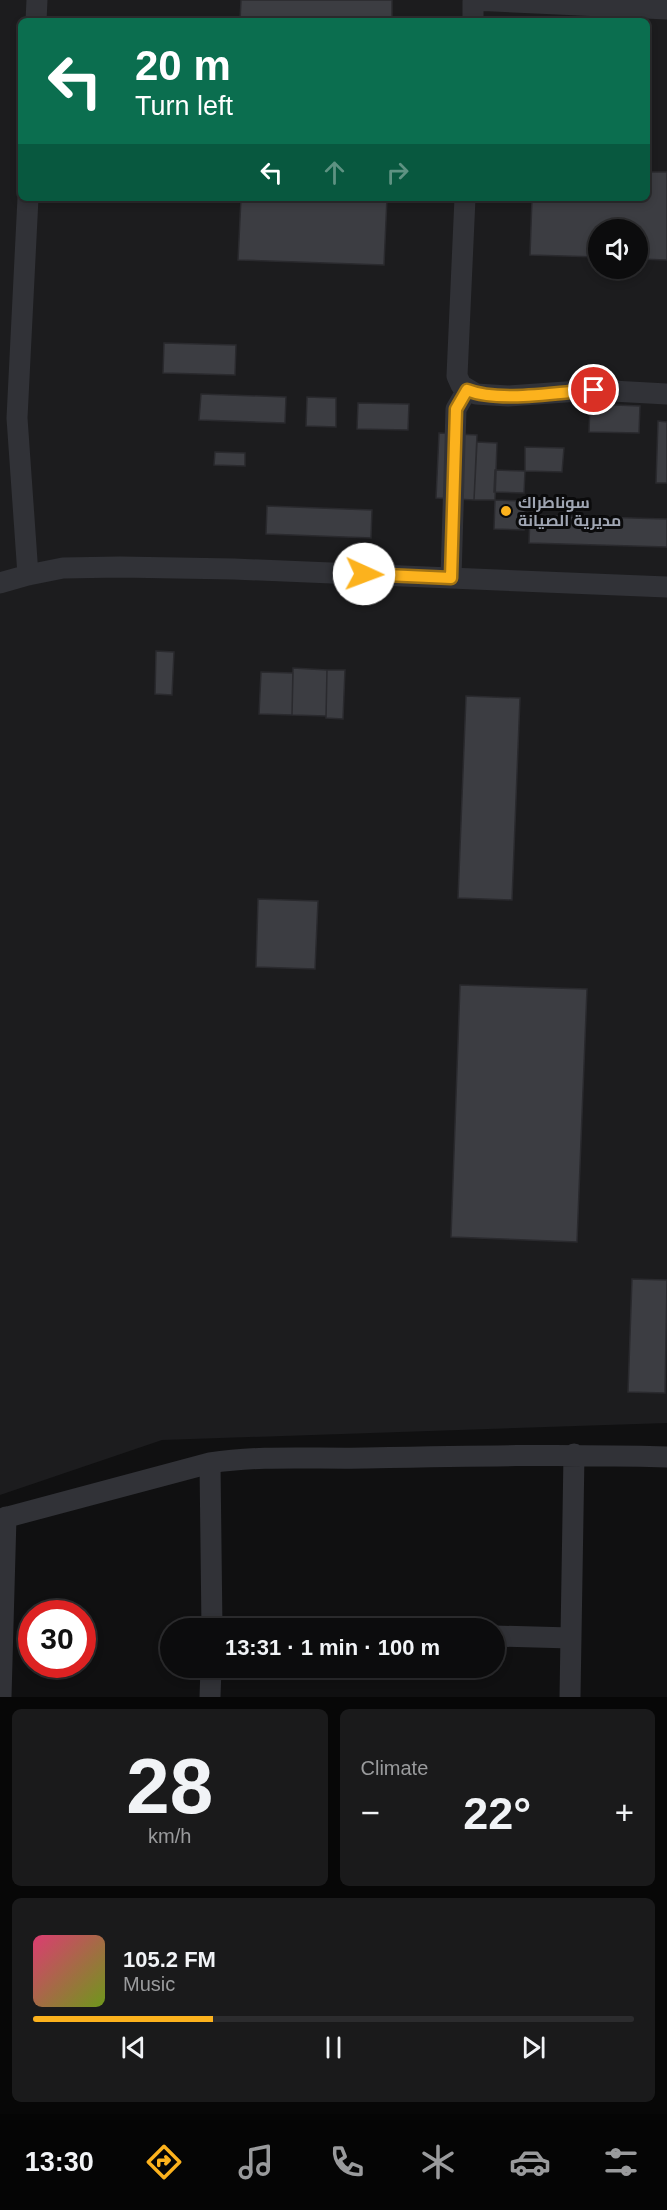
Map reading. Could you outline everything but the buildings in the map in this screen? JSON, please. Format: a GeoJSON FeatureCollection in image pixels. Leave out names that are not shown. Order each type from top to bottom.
{"type":"FeatureCollection","features":[{"type":"Feature","properties":{"kind":"street"},"geometry":{"type":"LineString","coordinates":[[36,18],[37,0]]}},
{"type":"Feature","properties":{"kind":"street"},"geometry":{"type":"LineString","coordinates":[[473,18],[473,0],[667,9]]}},
{"type":"Feature","properties":{"kind":"street"},"geometry":{"type":"LineString","coordinates":[[27,201],[17,418],[28,575]]}},
{"type":"Feature","properties":{"kind":"street"},"geometry":{"type":"LineString","coordinates":[[465,201],[458,376],[461,385],[476,394],[508,396],[594,390],[667,394]]}},
{"type":"Feature","properties":{"kind":"street"},"geometry":{"type":"LineString","coordinates":[[451,578],[456,409],[467,390]]}},
{"type":"Feature","properties":{"kind":"street"},"geometry":{"type":"LineString","coordinates":[[0,583],[63,568],[120,567],[234,568],[667,587]]}},
{"type":"Feature","properties":{"kind":"street"},"geometry":{"type":"LineString","coordinates":[[570,1697],[574,1454]]}},
{"type":"Feature","properties":{"kind":"street"},"geometry":{"type":"LineString","coordinates":[[1,1697],[3,1518],[210,1463],[244,1458],[574,1454],[667,1458]]}},
{"type":"Feature","properties":{"kind":"street"},"geometry":{"type":"LineString","coordinates":[[210,1463],[212,1618]]}},
{"type":"Feature","properties":{"kind":"street"},"geometry":{"type":"LineString","coordinates":[[505,1636],[571,1638]]}},
{"type":"Feature","properties":{"kind":"street"},"geometry":{"type":"LineString","coordinates":[[210,1697],[211,1678]]}},
{"type":"Feature","properties":{"kind":"shaded area"},"geometry":{"type":"Polygon","coordinates":[[[0,0],[667,0],[667,1423],[162,1440],[0,1495],[0,0]]]}},
{"type":"Feature","properties":{"kind":"place","name":"سوناطراك مديرية الصيانة"},"geometry":{"type":"Point","coordinates":[506,511]}},
{"type":"Feature","properties":{"kind":"route"},"geometry":{"type":"LineString","coordinates":[[364,574],[451,578],[456,409],[467,390],[476,394],[508,396],[594,390]]}}]}
